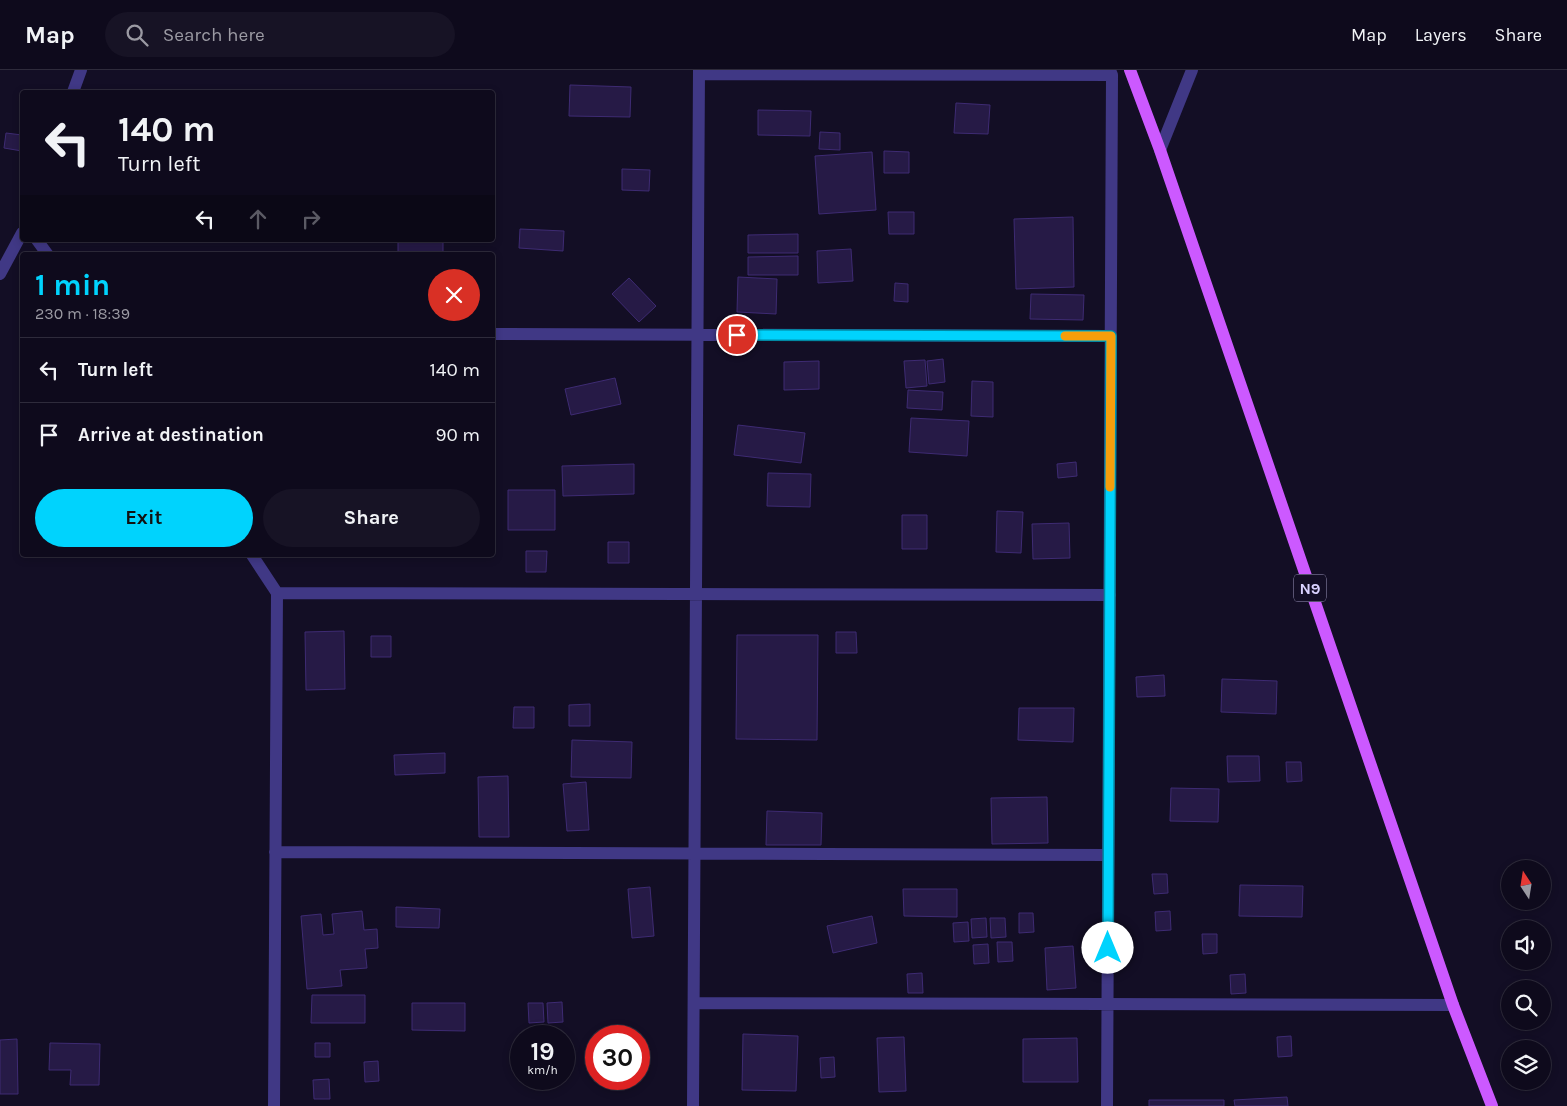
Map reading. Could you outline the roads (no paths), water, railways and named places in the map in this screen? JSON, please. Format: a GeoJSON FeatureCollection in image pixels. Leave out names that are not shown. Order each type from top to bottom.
{"type":"FeatureCollection","features":[{"type":"Feature","properties":{"kind":"main road","name":"N9"},"geometry":{"type":"LineString","coordinates":[[1130,70],[1160,150],[1453,1005],[1492,1106]]}},
{"type":"Feature","properties":{"kind":"street"},"geometry":{"type":"LineString","coordinates":[[75,90],[81,70]]}},
{"type":"Feature","properties":{"kind":"street"},"geometry":{"type":"LineString","coordinates":[[1160,150],[1192,70]]}},
{"type":"Feature","properties":{"kind":"street"},"geometry":{"type":"LineString","coordinates":[[693,1106],[700,72],[1111,73],[1107,1106]]}},
{"type":"Feature","properties":{"kind":"street"},"geometry":{"type":"LineString","coordinates":[[0,274],[20,237]]}},
{"type":"Feature","properties":{"kind":"street"},"geometry":{"type":"LineString","coordinates":[[495,334],[1111,336]]}},
{"type":"Feature","properties":{"kind":"street"},"geometry":{"type":"LineString","coordinates":[[253,557],[277,593],[274,1106]]}},
{"type":"Feature","properties":{"kind":"street"},"geometry":{"type":"LineString","coordinates":[[277,593],[1110,595]]}},
{"type":"Feature","properties":{"kind":"street"},"geometry":{"type":"LineString","coordinates":[[275,852],[1108,855]]}},
{"type":"Feature","properties":{"kind":"street"},"geometry":{"type":"LineString","coordinates":[[694,1003],[1453,1005]]}}]}
